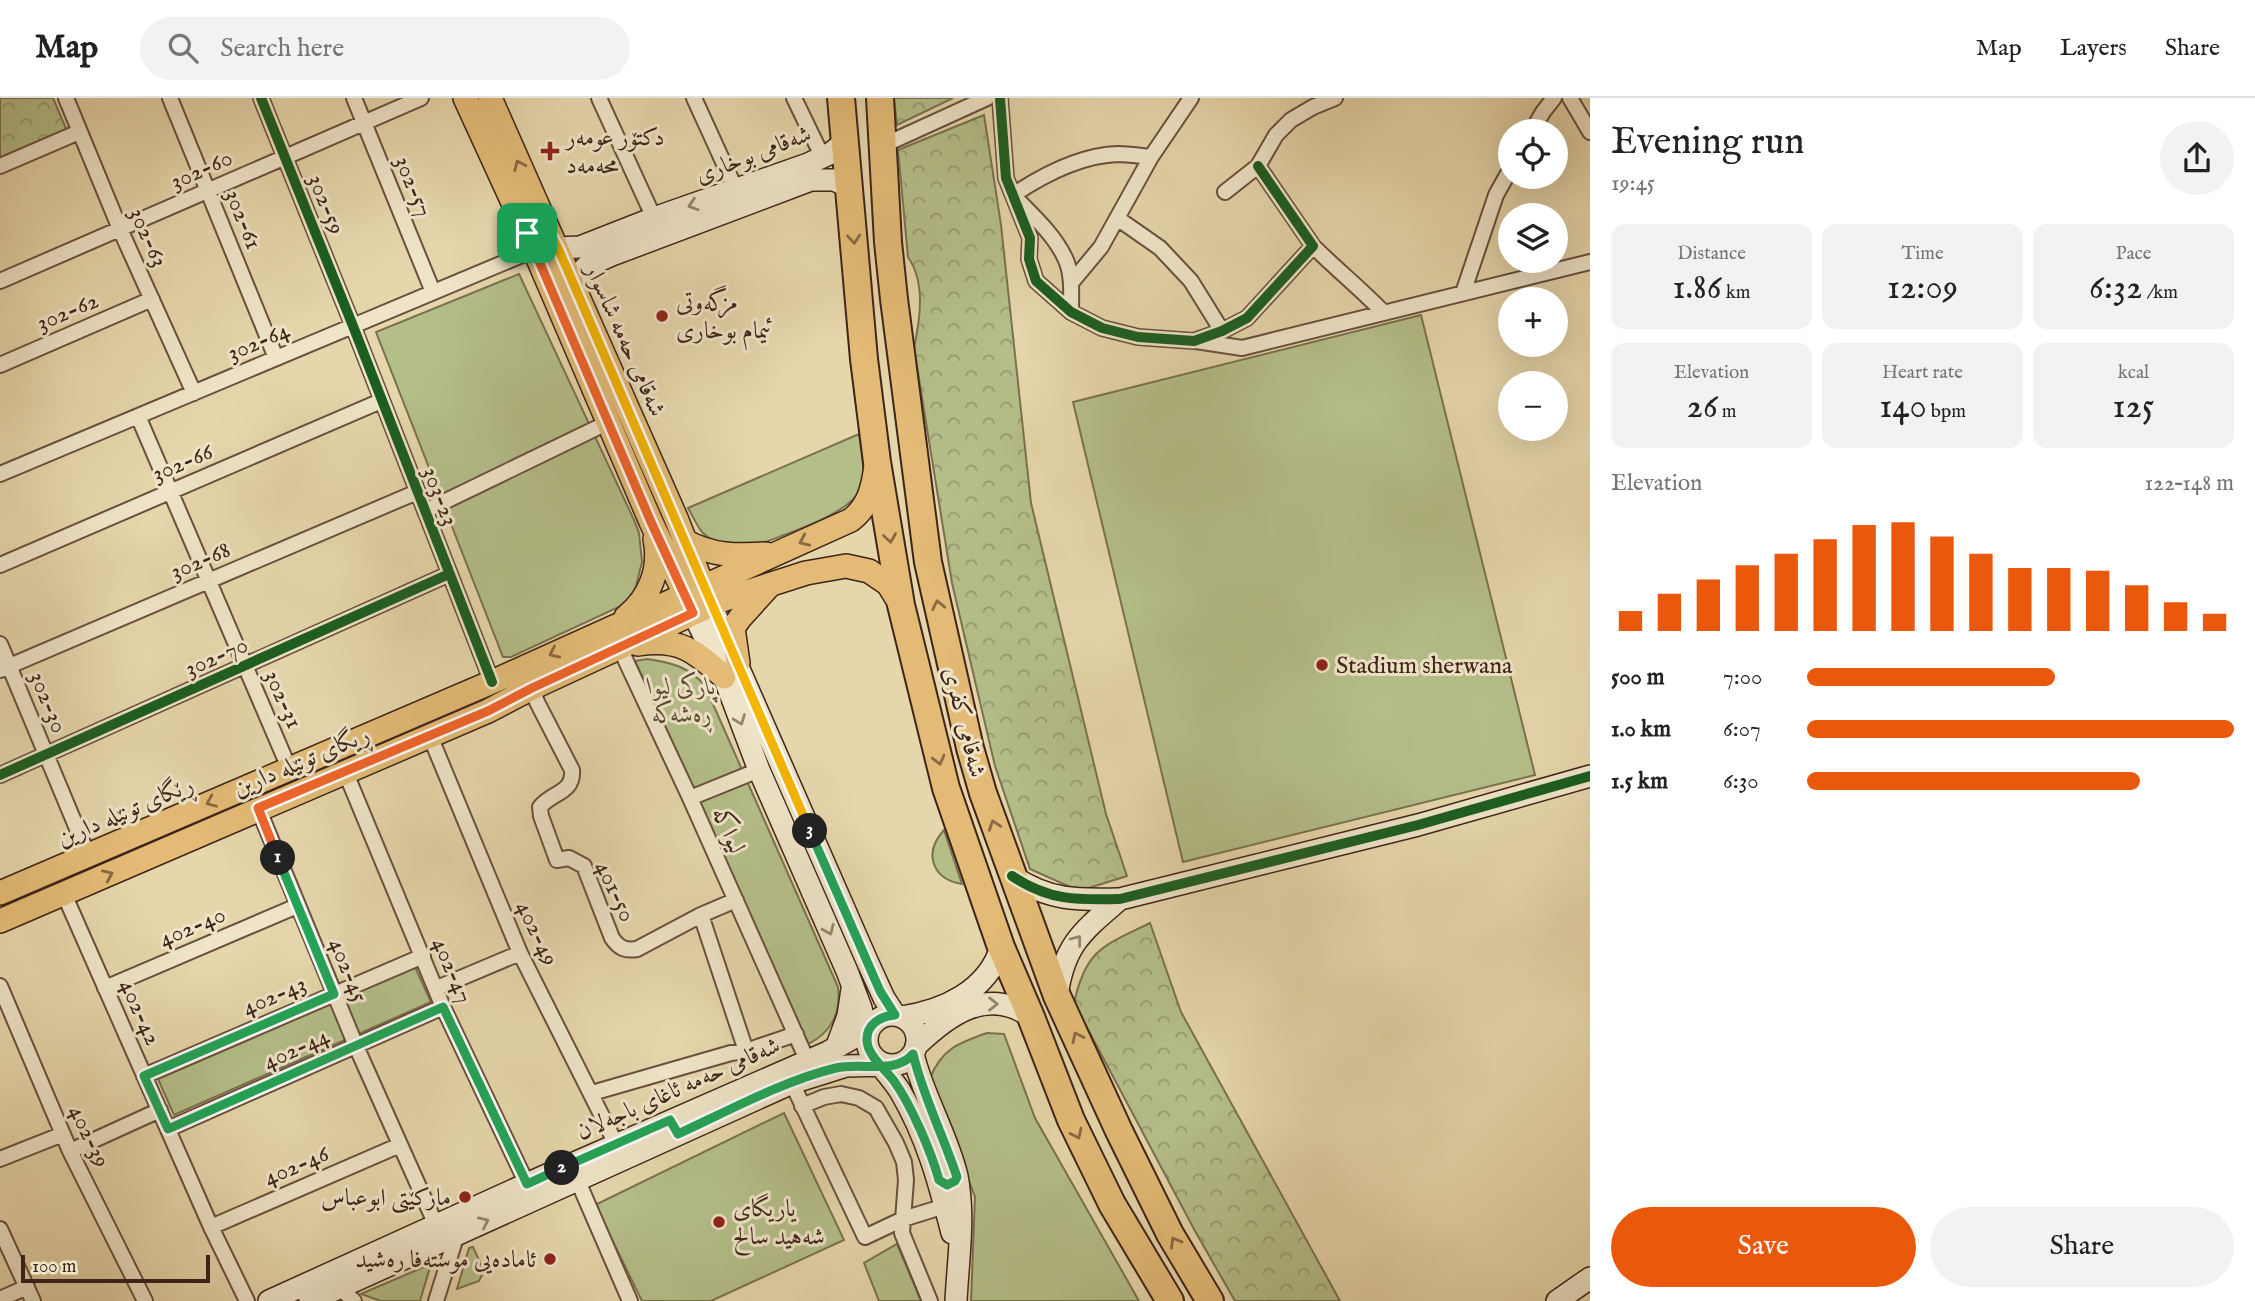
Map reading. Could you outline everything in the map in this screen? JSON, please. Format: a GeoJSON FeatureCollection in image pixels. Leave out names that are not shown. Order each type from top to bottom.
{"type":"FeatureCollection","features":[{"type":"Feature","properties":{"kind":"highway","name":"شەقامی کفری"},"geometry":{"type":"LineString","coordinates":[[841,98],[864,359],[877,462],[901,605],[952,806],[1001,947],[1070,1120],[1112,1204],[1170,1301]]}},
{"type":"Feature","properties":{"kind":"highway","name":"شەقامی کفری"},"geometry":{"type":"LineString","coordinates":[[880,98],[894,304],[928,562],[970,748],[1012,876],[1057,996],[1170,1234],[1210,1301]]}},
{"type":"Feature","properties":{"kind":"highway"},"geometry":{"type":"LineString","coordinates":[[860,309],[894,304]]}},
{"type":"Feature","properties":{"kind":"main road","name":"شەقامی حەمە شاسوار"},"geometry":{"type":"LineString","coordinates":[[465,98],[535,235],[558,248],[685,541],[698,600]]}},
{"type":"Feature","properties":{"kind":"main road","name":"شەقامی حەمە شاسوار"},"geometry":{"type":"LineString","coordinates":[[489,98],[535,235],[609,422],[651,522],[698,600]]}},
{"type":"Feature","properties":{"kind":"main road","name":"شەقامی بوخاری"},"geometry":{"type":"LineString","coordinates":[[558,248],[609,246],[814,167],[845,142]]}},
{"type":"Feature","properties":{"kind":"main road","name":"شەقامی بوخاری"},"geometry":{"type":"LineString","coordinates":[[572,282],[609,246],[654,218],[814,167],[849,187]]}},
{"type":"Feature","properties":{"kind":"main road"},"geometry":{"type":"LineString","coordinates":[[618,635],[698,600],[776,554],[851,520],[859,514],[871,493],[877,462]]}},
{"type":"Feature","properties":{"kind":"main road"},"geometry":{"type":"LineString","coordinates":[[618,635],[653,581],[657,556],[651,522]]}},
{"type":"Feature","properties":{"kind":"main road"},"geometry":{"type":"LineString","coordinates":[[685,541],[702,550],[723,555],[776,554]]}},
{"type":"Feature","properties":{"kind":"main road"},"geometry":{"type":"LineString","coordinates":[[698,600],[806,573],[853,566],[869,571],[888,584],[901,605]]}},
{"type":"Feature","properties":{"kind":"main road"},"geometry":{"type":"LineString","coordinates":[[773,582],[733,628],[731,670],[759,770],[852,983],[869,1028],[869,1049],[893,1080],[948,1178],[945,1206],[958,1259]]}},
{"type":"Feature","properties":{"kind":"main road"},"geometry":{"type":"LineString","coordinates":[[698,600],[876,982],[899,1016],[914,1029],[914,1050],[920,1079],[961,1219],[957,1301]]}},
{"type":"Feature","properties":{"kind":"main road"},"geometry":{"type":"LineString","coordinates":[[618,635],[686,647],[706,661],[731,670]]}},
{"type":"Feature","properties":{"kind":"main road","name":"ڕێگای تونێلە دارین"},"geometry":{"type":"LineString","coordinates":[[0,893],[492,682],[618,635]]}},
{"type":"Feature","properties":{"kind":"main road","name":"ڕیگای تونێلە دارین"},"geometry":{"type":"LineString","coordinates":[[0,921],[488,711],[532,688],[618,635]]}},
{"type":"Feature","properties":{"kind":"main road"},"geometry":{"type":"LineString","coordinates":[[1012,876],[1030,888],[1058,898],[1120,899],[1418,825],[1590,776]]}},
{"type":"Feature","properties":{"kind":"main road"},"geometry":{"type":"LineString","coordinates":[[1057,996],[1060,971],[1075,941],[1120,899]]}},
{"type":"Feature","properties":{"kind":"main road"},"geometry":{"type":"LineString","coordinates":[[869,1028],[881,1017],[915,1015],[939,1007],[974,988],[993,967],[1001,947]]}},
{"type":"Feature","properties":{"kind":"main road"},"geometry":{"type":"LineString","coordinates":[[836,1048],[848,1016],[852,983]]}},
{"type":"Feature","properties":{"kind":"main road"},"geometry":{"type":"LineString","coordinates":[[883,1064],[903,1062],[948,1019],[982,1004],[1007,1004],[1031,1017]]}},
{"type":"Feature","properties":{"kind":"main road","name":"شەقامی حەمە ئاغای باجەلان"},"geometry":{"type":"LineString","coordinates":[[332,1297],[457,1234],[577,1179],[674,1127],[836,1048],[869,1028]]}},
{"type":"Feature","properties":{"kind":"main road","name":"شەقامی حەمە ئاغای باجەلان"},"geometry":{"type":"LineString","coordinates":[[269,1301],[616,1144],[674,1127],[846,1066],[883,1064]]}},
{"type":"Feature","properties":{"kind":"main road"},"geometry":{"type":"LineString","coordinates":[[1557,1301],[1590,1278]]}},
{"type":"Feature","properties":{"kind":"street","name":"302-63"},"geometry":{"type":"LineString","coordinates":[[66,98],[120,229],[194,393]]}},
{"type":"Feature","properties":{"kind":"street","name":"302-61"},"geometry":{"type":"LineString","coordinates":[[170,98],[276,358]]}},
{"type":"Feature","properties":{"kind":"street","name":"302-59"},"geometry":{"type":"LineString","coordinates":[[261,98],[353,326]]}},
{"type":"Feature","properties":{"kind":"street","name":"302-57"},"geometry":{"type":"LineString","coordinates":[[354,98],[433,292]]}},
{"type":"Feature","properties":{"kind":"street","name":"302-60"},"geometry":{"type":"LineString","coordinates":[[0,281],[421,98]]}},
{"type":"Feature","properties":{"kind":"street"},"geometry":{"type":"LineString","coordinates":[[599,98],[654,218]]}},
{"type":"Feature","properties":{"kind":"street"},"geometry":{"type":"LineString","coordinates":[[694,98],[736,190]]}},
{"type":"Feature","properties":{"kind":"street"},"geometry":{"type":"LineString","coordinates":[[794,98],[814,167]]}},
{"type":"Feature","properties":{"kind":"street"},"geometry":{"type":"LineString","coordinates":[[884,145],[987,98]]}},
{"type":"Feature","properties":{"kind":"street"},"geometry":{"type":"LineString","coordinates":[[1000,98],[1006,178],[1030,238],[1028,259],[1036,281],[1071,312],[1102,328],[1138,337],[1242,348],[1590,262]]}},
{"type":"Feature","properties":{"kind":"street"},"geometry":{"type":"LineString","coordinates":[[1071,283],[1101,247],[1151,158],[1191,98]]}},
{"type":"Feature","properties":{"kind":"street"},"geometry":{"type":"LineString","coordinates":[[1225,192],[1258,166],[1276,135],[1291,120],[1335,98]]}},
{"type":"Feature","properties":{"kind":"street"},"geometry":{"type":"LineString","coordinates":[[1539,119],[1554,98]]}},
{"type":"Feature","properties":{"kind":"street"},"geometry":{"type":"LineString","coordinates":[[1570,98],[1590,132]]}},
{"type":"Feature","properties":{"kind":"street"},"geometry":{"type":"LineString","coordinates":[[0,166],[79,132]]}},
{"type":"Feature","properties":{"kind":"street"},"geometry":{"type":"LineString","coordinates":[[1013,195],[1037,179],[1087,160],[1118,154],[1151,158]]}},
{"type":"Feature","properties":{"kind":"street"},"geometry":{"type":"LineString","coordinates":[[1258,166],[1313,246],[1384,313]]}},
{"type":"Feature","properties":{"kind":"street"},"geometry":{"type":"LineString","coordinates":[[1463,293],[1499,189]]}},
{"type":"Feature","properties":{"kind":"street"},"geometry":{"type":"LineString","coordinates":[[1013,195],[1050,235],[1066,259],[1071,283],[1071,312]]}},
{"type":"Feature","properties":{"kind":"street"},"geometry":{"type":"LineString","coordinates":[[1116,218],[1160,248],[1191,281],[1222,331]]}},
{"type":"Feature","properties":{"kind":"street","name":"302-64"},"geometry":{"type":"LineString","coordinates":[[0,474],[433,292],[535,235]]}},
{"type":"Feature","properties":{"kind":"street"},"geometry":{"type":"LineString","coordinates":[[1194,341],[1247,318],[1313,246]]}},
{"type":"Feature","properties":{"kind":"street","name":"302-62"},"geometry":{"type":"LineString","coordinates":[[0,365],[152,299]]}},
{"type":"Feature","properties":{"kind":"street","name":"303-23"},"geometry":{"type":"LineString","coordinates":[[353,326],[492,682]]}},
{"type":"Feature","properties":{"kind":"street","name":"302-66"},"geometry":{"type":"LineString","coordinates":[[0,565],[381,401]]}},
{"type":"Feature","properties":{"kind":"street","name":"302-31"},"geometry":{"type":"LineString","coordinates":[[138,416],[289,768]]}},
{"type":"Feature","properties":{"kind":"street"},"geometry":{"type":"LineString","coordinates":[[425,511],[609,422]]}},
{"type":"Feature","properties":{"kind":"street","name":"302-68"},"geometry":{"type":"LineString","coordinates":[[5,668],[417,492]]}},
{"type":"Feature","properties":{"kind":"street","name":"302-70"},"geometry":{"type":"LineString","coordinates":[[0,775],[449,574]]}},
{"type":"Feature","properties":{"kind":"street","name":"لیواکە"},"geometry":{"type":"LineString","coordinates":[[618,635],[625,659],[690,797],[807,1060]]}},
{"type":"Feature","properties":{"kind":"street","name":"302-30"},"geometry":{"type":"LineString","coordinates":[[0,644],[5,668],[46,755],[88,855]]}},
{"type":"Feature","properties":{"kind":"street","name":"401-50"},"geometry":{"type":"LineString","coordinates":[[532,688],[573,777],[566,789],[540,807],[541,816],[557,860],[569,858],[584,866],[612,938],[619,947],[637,949],[736,900]]}},
{"type":"Feature","properties":{"kind":"street","name":"402-49"},"geometry":{"type":"LineString","coordinates":[[430,736],[520,953],[616,1144]]}},
{"type":"Feature","properties":{"kind":"street"},"geometry":{"type":"LineString","coordinates":[[690,797],[759,770]]}},
{"type":"Feature","properties":{"kind":"street","name":"402-47"},"geometry":{"type":"LineString","coordinates":[[345,771],[443,1007],[527,1184]]}},
{"type":"Feature","properties":{"kind":"street","name":"402-45"},"geometry":{"type":"LineString","coordinates":[[258,808],[356,1046],[436,1225]]}},
{"type":"Feature","properties":{"kind":"street","name":"402-42"},"geometry":{"type":"LineString","coordinates":[[64,894],[211,1227],[247,1301]]}},
{"type":"Feature","properties":{"kind":"street","name":"402-40"},"geometry":{"type":"LineString","coordinates":[[105,988],[298,906]]}},
{"type":"Feature","properties":{"kind":"street"},"geometry":{"type":"LineString","coordinates":[[701,915],[746,1051]]}},
{"type":"Feature","properties":{"kind":"street"},"geometry":{"type":"LineString","coordinates":[[436,988],[520,953]]}},
{"type":"Feature","properties":{"kind":"street","name":"402-43"},"geometry":{"type":"LineString","coordinates":[[144,1076],[423,956]]}},
{"type":"Feature","properties":{"kind":"street","name":"402-39"},"geometry":{"type":"LineString","coordinates":[[0,986],[70,1151],[145,1301]]}},
{"type":"Feature","properties":{"kind":"street","name":"402-44"},"geometry":{"type":"LineString","coordinates":[[168,1129],[443,1007]]}},
{"type":"Feature","properties":{"kind":"street"},"geometry":{"type":"LineString","coordinates":[[592,1093],[746,1051],[796,1034]]}},
{"type":"Feature","properties":{"kind":"street"},"geometry":{"type":"LineString","coordinates":[[792,1083],[865,1237],[903,1219],[945,1206]]}},
{"type":"Feature","properties":{"kind":"street"},"geometry":{"type":"LineString","coordinates":[[802,1106],[824,1097],[841,1094],[859,1098],[876,1108],[904,1162],[906,1180],[902,1233],[930,1301]]}},
{"type":"Feature","properties":{"kind":"street"},"geometry":{"type":"LineString","coordinates":[[70,1151],[160,1110]]}},
{"type":"Feature","properties":{"kind":"street"},"geometry":{"type":"LineString","coordinates":[[0,1160],[63,1134]]}},
{"type":"Feature","properties":{"kind":"street","name":"402-46"},"geometry":{"type":"LineString","coordinates":[[211,1227],[400,1145]]}},
{"type":"Feature","properties":{"kind":"street"},"geometry":{"type":"LineString","coordinates":[[577,1179],[630,1301]]}},
{"type":"Feature","properties":{"kind":"street"},"geometry":{"type":"LineString","coordinates":[[0,1228],[30,1294],[0,1299]]}},
{"type":"Feature","properties":{"kind":"street"},"geometry":{"type":"LineString","coordinates":[[436,1301],[457,1234]]}},
{"type":"Feature","properties":{"kind":"green space"},"geometry":{"type":"Polygon","coordinates":[[[0,98],[53,98],[67,131],[0,159],[0,98]]]}},
{"type":"Feature","properties":{"kind":"green space"},"geometry":{"type":"Polygon","coordinates":[[[894,98],[953,98],[897,125],[894,98]]]}},
{"type":"Feature","properties":{"kind":"green space"},"geometry":{"type":"Polygon","coordinates":[[[984,115],[1001,225],[1031,503],[1106,814],[1127,876],[1079,891],[1030,869],[995,766],[952,583],[914,348],[920,301],[914,267],[908,257],[898,150],[984,115]]]}},
{"type":"Feature","properties":{"kind":"green space"},"geometry":{"type":"Polygon","coordinates":[[[519,274],[634,520],[639,533],[642,562],[635,590],[621,606],[511,657],[503,657],[376,332],[519,274]]]}},
{"type":"Feature","properties":{"kind":"green space","name":"Stadium sherwana"},"geometry":{"type":"Polygon","coordinates":[[[1421,315],[1535,775],[1183,862],[1073,402],[1421,315]]]}},
{"type":"Feature","properties":{"kind":"green space"},"geometry":{"type":"Polygon","coordinates":[[[859,434],[863,469],[860,489],[844,507],[816,522],[760,544],[730,544],[715,541],[703,533],[688,508],[859,434]]]}},
{"type":"Feature","properties":{"kind":"green space","name":"پارکی لیوا ڕەشەکە"},"geometry":{"type":"Polygon","coordinates":[[[647,659],[679,666],[693,674],[705,686],[838,987],[838,1005],[833,1021],[823,1034],[808,1044],[635,661],[647,659]]]}},
{"type":"Feature","properties":{"kind":"green space"},"geometry":{"type":"Polygon","coordinates":[[[944,830],[962,884],[944,877],[934,864],[934,847],[944,830]]]}},
{"type":"Feature","properties":{"kind":"green space"},"geometry":{"type":"Polygon","coordinates":[[[1150,923],[1181,1012],[1340,1301],[1235,1301],[1074,1003],[1084,971],[1099,951],[1150,923]]]}},
{"type":"Feature","properties":{"kind":"green space"},"geometry":{"type":"Polygon","coordinates":[[[415,967],[431,1002],[174,1115],[158,1079],[415,967]]]}},
{"type":"Feature","properties":{"kind":"green space"},"geometry":{"type":"Polygon","coordinates":[[[987,1033],[1004,1034],[1035,1118],[1139,1301],[971,1301],[975,1197],[930,1078],[940,1060],[952,1048],[987,1033]]]}},
{"type":"Feature","properties":{"kind":"green space","name":"یاریگای شەهید سالح"},"geometry":{"type":"Polygon","coordinates":[[[784,1113],[844,1240],[711,1301],[642,1301],[595,1205],[784,1113]]]}},
{"type":"Feature","properties":{"kind":"green space"},"geometry":{"type":"Polygon","coordinates":[[[897,1244],[921,1301],[879,1301],[864,1263],[897,1244]]]}},
{"type":"Feature","properties":{"kind":"green space"},"geometry":{"type":"Polygon","coordinates":[[[473,1247],[484,1271],[479,1281],[457,1289],[469,1248],[473,1247]]]}},
{"type":"Feature","properties":{"kind":"green space"},"geometry":{"type":"Polygon","coordinates":[[[431,1264],[420,1301],[381,1301],[361,1294],[431,1264]]]}},
{"type":"Feature","properties":{"kind":"cycle path"},"geometry":{"type":"LineString","coordinates":[[261,98],[492,682]]}},
{"type":"Feature","properties":{"kind":"cycle path"},"geometry":{"type":"LineString","coordinates":[[1000,98],[1006,178],[1030,238],[1029,259],[1036,281],[1071,312],[1102,328],[1138,337],[1194,341],[1247,318],[1313,246],[1258,166]]}},
{"type":"Feature","properties":{"kind":"cycle path"},"geometry":{"type":"LineString","coordinates":[[0,775],[449,574]]}},
{"type":"Feature","properties":{"kind":"cycle path"},"geometry":{"type":"LineString","coordinates":[[1012,876],[1052,895],[1120,899],[1418,825],[1590,776]]}},
{"type":"Feature","properties":{"kind":"place","name":"دکتۆر عومەر محەمەد"},"geometry":{"type":"Point","coordinates":[550,151]}},
{"type":"Feature","properties":{"kind":"place","name":"مزگەوتی ئیمام بوخاری"},"geometry":{"type":"Point","coordinates":[662,316]}},
{"type":"Feature","properties":{"kind":"place","name":"Stadium sherwana"},"geometry":{"type":"Point","coordinates":[1322,665]}},
{"type":"Feature","properties":{"kind":"place","name":"مارکێتی ابوعباس"},"geometry":{"type":"Point","coordinates":[465,1197]}},
{"type":"Feature","properties":{"kind":"place","name":"یاریگای شەهید سالح"},"geometry":{"type":"Point","coordinates":[719,1222]}},
{"type":"Feature","properties":{"kind":"place","name":"ئامادەیی موستەفا رەشید"},"geometry":{"type":"Point","coordinates":[550,1259]}},
{"type":"Feature","properties":{"kind":"route"},"geometry":{"type":"LineString","coordinates":[[527,233],[540,232],[544,223],[558,248],[748,690],[868,963],[895,1015],[881,1017],[874,1022],[867,1035],[869,1049],[872,1055],[877,1060],[881,1066],[893,1080],[905,1100],[939,1180],[947,1185],[951,1184],[957,1177],[913,1054],[896,1065],[881,1066],[859,1065],[830,1070],[792,1083],[678,1134],[670,1120],[527,1184],[443,1007],[168,1129],[144,1076],[334,994],[258,808],[488,711],[693,613],[527,233]]}}]}
